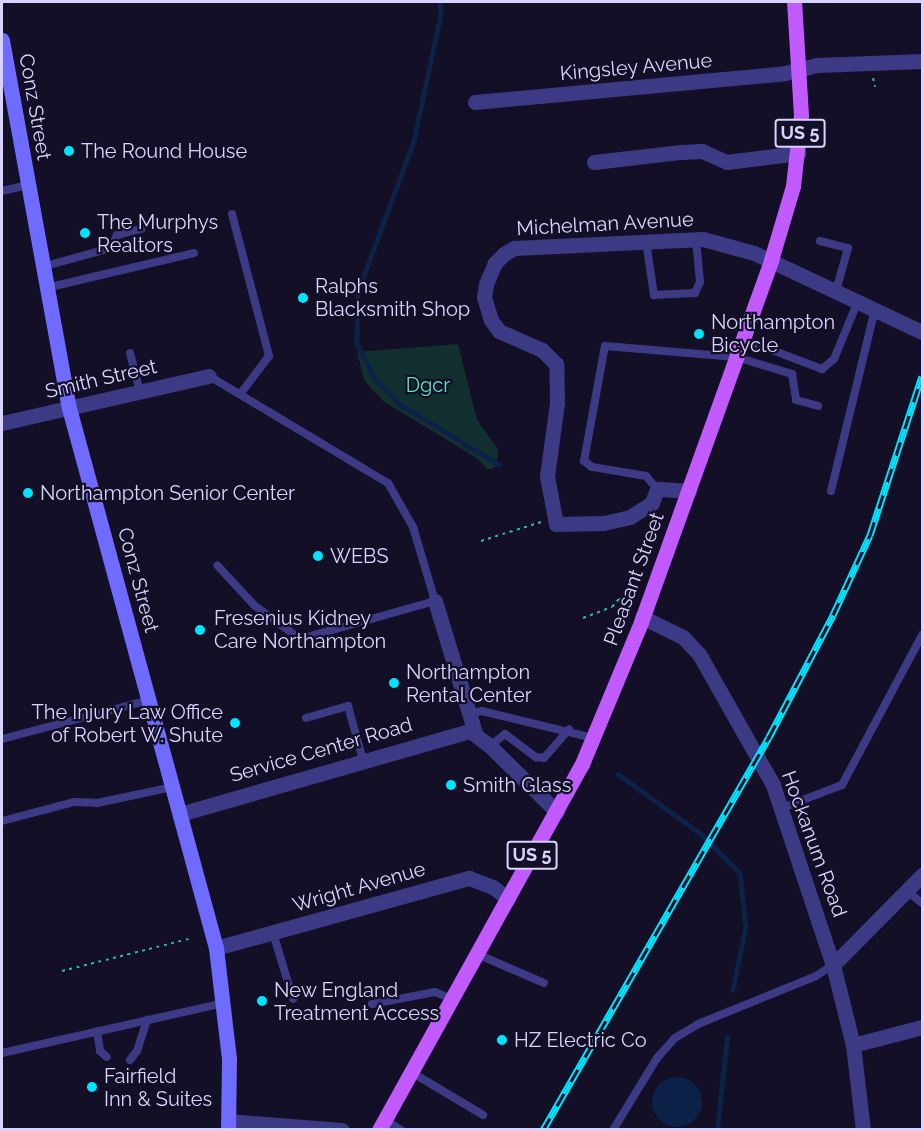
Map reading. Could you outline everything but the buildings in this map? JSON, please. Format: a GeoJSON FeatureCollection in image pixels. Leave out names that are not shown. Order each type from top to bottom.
{"type":"FeatureCollection","features":[{"type":"Feature","properties":{"kind":"main road","name":"Pleasant Street"},"geometry":{"type":"LineString","coordinates":[[383,1126],[557,812],[594,738],[689,491],[771,260],[798,153],[800,70],[794,2]]}},
{"type":"Feature","properties":{"kind":"main road","name":"Conz Street"},"geometry":{"type":"LineString","coordinates":[[2,40],[69,408],[216,948],[224,1002],[228,1125]]}},
{"type":"Feature","properties":{"kind":"street","name":"Kingsley Avenue"},"geometry":{"type":"LineString","coordinates":[[475,102],[800,70],[818,65],[922,62]]}},
{"type":"Feature","properties":{"kind":"street"},"geometry":{"type":"LineString","coordinates":[[594,162],[702,151],[727,162],[798,153]]}},
{"type":"Feature","properties":{"kind":"street","name":"Michelman Avenue"},"geometry":{"type":"LineString","coordinates":[[555,521],[547,476],[557,403],[556,364],[542,350],[499,331],[491,320],[484,297],[489,273],[499,258],[514,248],[696,239],[728,244],[771,260],[922,332]]}},
{"type":"Feature","properties":{"kind":"street","name":"Smith Street"},"geometry":{"type":"LineString","coordinates":[[2,423],[209,376]]}},
{"type":"Feature","properties":{"kind":"street"},"geometry":{"type":"LineString","coordinates":[[555,521],[603,523],[630,517],[652,502],[657,489],[689,491]]}},
{"type":"Feature","properties":{"kind":"street"},"geometry":{"type":"LineString","coordinates":[[435,601],[475,733],[557,812]]}},
{"type":"Feature","properties":{"kind":"street","name":"Hockanum Road"},"geometry":{"type":"LineString","coordinates":[[642,617],[683,637],[699,654],[782,808],[833,964],[853,1045],[863,1130]]}},
{"type":"Feature","properties":{"kind":"street","name":"Service Center Road"},"geometry":{"type":"LineString","coordinates":[[180,814],[460,731],[475,733]]}},
{"type":"Feature","properties":{"kind":"street"},"geometry":{"type":"LineString","coordinates":[[833,964],[922,875]]}},
{"type":"Feature","properties":{"kind":"street","name":"Wright Avenue"},"geometry":{"type":"LineString","coordinates":[[216,948],[469,878],[493,887],[508,899]]}},
{"type":"Feature","properties":{"kind":"street"},"geometry":{"type":"LineString","coordinates":[[853,1045],[922,1027]]}},
{"type":"Feature","properties":{"kind":"street"},"geometry":{"type":"LineString","coordinates":[[228,1125],[342,1130]]}},
{"type":"Feature","properties":{"kind":"lane"},"geometry":{"type":"LineString","coordinates":[[2,191],[27,185]]}},
{"type":"Feature","properties":{"kind":"lane"},"geometry":{"type":"LineString","coordinates":[[232,214],[269,356],[241,393]]}},
{"type":"Feature","properties":{"kind":"lane"},"geometry":{"type":"LineString","coordinates":[[42,267],[111,248],[117,235],[141,229]]}},
{"type":"Feature","properties":{"kind":"lane"},"geometry":{"type":"LineString","coordinates":[[646,242],[654,294],[695,293],[700,282],[696,239]]}},
{"type":"Feature","properties":{"kind":"lane"},"geometry":{"type":"LineString","coordinates":[[820,241],[848,248],[836,291]]}},
{"type":"Feature","properties":{"kind":"lane"},"geometry":{"type":"LineString","coordinates":[[46,288],[194,253]]}},
{"type":"Feature","properties":{"kind":"lane"},"geometry":{"type":"LineString","coordinates":[[742,339],[822,369],[834,359],[858,301]]}},
{"type":"Feature","properties":{"kind":"lane"},"geometry":{"type":"LineString","coordinates":[[831,491],[875,309]]}},
{"type":"Feature","properties":{"kind":"lane"},"geometry":{"type":"LineString","coordinates":[[657,489],[646,476],[592,467],[584,461],[605,346],[736,357],[792,374],[796,400],[818,406]]}},
{"type":"Feature","properties":{"kind":"lane"},"geometry":{"type":"LineString","coordinates":[[130,353],[140,392]]}},
{"type":"Feature","properties":{"kind":"lane"},"geometry":{"type":"LineString","coordinates":[[209,376],[241,393],[387,483],[413,527],[435,601],[300,639],[254,605],[217,564]]}},
{"type":"Feature","properties":{"kind":"lane"},"geometry":{"type":"LineString","coordinates":[[782,808],[842,785],[922,635]]}},
{"type":"Feature","properties":{"kind":"lane"},"geometry":{"type":"LineString","coordinates":[[2,739],[150,700]]}},
{"type":"Feature","properties":{"kind":"lane"},"geometry":{"type":"LineString","coordinates":[[306,718],[348,706],[363,760]]}},
{"type":"Feature","properties":{"kind":"lane"},"geometry":{"type":"LineString","coordinates":[[469,714],[482,711],[569,729],[594,738]]}},
{"type":"Feature","properties":{"kind":"lane"},"geometry":{"type":"LineString","coordinates":[[490,746],[505,734],[536,757],[544,759],[569,729]]}},
{"type":"Feature","properties":{"kind":"lane"},"geometry":{"type":"LineString","coordinates":[[2,821],[74,802],[97,803],[173,787]]}},
{"type":"Feature","properties":{"kind":"lane"},"geometry":{"type":"LineString","coordinates":[[907,891],[922,903]]}},
{"type":"Feature","properties":{"kind":"lane"},"geometry":{"type":"LineString","coordinates":[[273,933],[293,999]]}},
{"type":"Feature","properties":{"kind":"lane"},"geometry":{"type":"LineString","coordinates":[[477,954],[544,983]]}},
{"type":"Feature","properties":{"kind":"lane"},"geometry":{"type":"LineString","coordinates":[[613,1130],[657,1058],[675,1038],[698,1024],[816,976],[833,964]]}},
{"type":"Feature","properties":{"kind":"lane"},"geometry":{"type":"LineString","coordinates":[[372,1004],[435,992],[452,999]]}},
{"type":"Feature","properties":{"kind":"lane"},"geometry":{"type":"LineString","coordinates":[[2,1053],[224,1002]]}},
{"type":"Feature","properties":{"kind":"lane"},"geometry":{"type":"LineString","coordinates":[[130,1060],[137,1052],[147,1020]]}},
{"type":"Feature","properties":{"kind":"lane"},"geometry":{"type":"LineString","coordinates":[[97,1031],[100,1051],[107,1057]]}},
{"type":"Feature","properties":{"kind":"lane"},"geometry":{"type":"LineString","coordinates":[[411,1072],[483,1115]]}},
{"type":"Feature","properties":{"kind":"lane"},"geometry":{"type":"LineString","coordinates":[[383,1126],[401,1130]]}},
{"type":"Feature","properties":{"kind":"path"},"geometry":{"type":"LineString","coordinates":[[873,80],[875,87]]}},
{"type":"Feature","properties":{"kind":"path"},"geometry":{"type":"LineString","coordinates":[[481,541],[508,529],[555,521]]}},
{"type":"Feature","properties":{"kind":"path"},"geometry":{"type":"LineString","coordinates":[[583,618],[612,608],[619,599],[629,601]]}},
{"type":"Feature","properties":{"kind":"path"},"geometry":{"type":"LineString","coordinates":[[62,970],[192,938]]}},
{"type":"Feature","properties":{"kind":"green space","name":"Dgcr"},"geometry":{"type":"Polygon","coordinates":[[[458,344],[477,420],[498,449],[497,465],[492,469],[487,469],[478,459],[383,401],[364,380],[357,352],[458,344]]]}},
{"type":"Feature","properties":{"kind":"water"},"geometry":{"type":"Polygon","coordinates":[[[672,1077],[682,1077],[695,1084],[702,1097],[702,1107],[695,1120],[682,1127],[672,1127],[663,1123],[656,1116],[652,1107],[652,1097],[656,1088],[663,1081],[672,1077]]]}},
{"type":"Feature","properties":{"kind":"waterway"},"geometry":{"type":"LineString","coordinates":[[440,2],[441,14],[414,141],[358,292],[357,344],[374,378],[401,405],[498,464]]}},
{"type":"Feature","properties":{"kind":"waterway"},"geometry":{"type":"LineString","coordinates":[[618,774],[700,833],[740,873],[746,927],[733,990]]}},
{"type":"Feature","properties":{"kind":"waterway"},"geometry":{"type":"LineString","coordinates":[[717,1130],[727,1038]]}},
{"type":"Feature","properties":{"kind":"railway"},"geometry":{"type":"LineString","coordinates":[[543,1130],[769,737],[833,615],[870,535],[922,376]]}},
{"type":"Feature","properties":{"kind":"place","name":"The Round House"},"geometry":{"type":"Point","coordinates":[69,151]}},
{"type":"Feature","properties":{"kind":"place","name":"The Murphys Realtors"},"geometry":{"type":"Point","coordinates":[85,233]}},
{"type":"Feature","properties":{"kind":"place","name":"Ralphs Blacksmith Shop"},"geometry":{"type":"Point","coordinates":[303,298]}},
{"type":"Feature","properties":{"kind":"place","name":"Northampton Bicycle"},"geometry":{"type":"Point","coordinates":[699,334]}},
{"type":"Feature","properties":{"kind":"place","name":"Northampton Senior Center"},"geometry":{"type":"Point","coordinates":[28,493]}},
{"type":"Feature","properties":{"kind":"place","name":"WEBS"},"geometry":{"type":"Point","coordinates":[318,556]}},
{"type":"Feature","properties":{"kind":"place","name":"Fresenius Kidney Care Northampton"},"geometry":{"type":"Point","coordinates":[200,630]}},
{"type":"Feature","properties":{"kind":"place","name":"Northampton Rental Center"},"geometry":{"type":"Point","coordinates":[394,683]}},
{"type":"Feature","properties":{"kind":"place","name":"The Injury Law Office of Robert W. Shute"},"geometry":{"type":"Point","coordinates":[235,723]}},
{"type":"Feature","properties":{"kind":"place","name":"Smith Glass"},"geometry":{"type":"Point","coordinates":[451,785]}},
{"type":"Feature","properties":{"kind":"place","name":"New England Treatment Access"},"geometry":{"type":"Point","coordinates":[262,1001]}},
{"type":"Feature","properties":{"kind":"place","name":"HZ Electric Co"},"geometry":{"type":"Point","coordinates":[502,1040]}},
{"type":"Feature","properties":{"kind":"place","name":"Fairfield Inn & Suites"},"geometry":{"type":"Point","coordinates":[92,1087]}}]}
